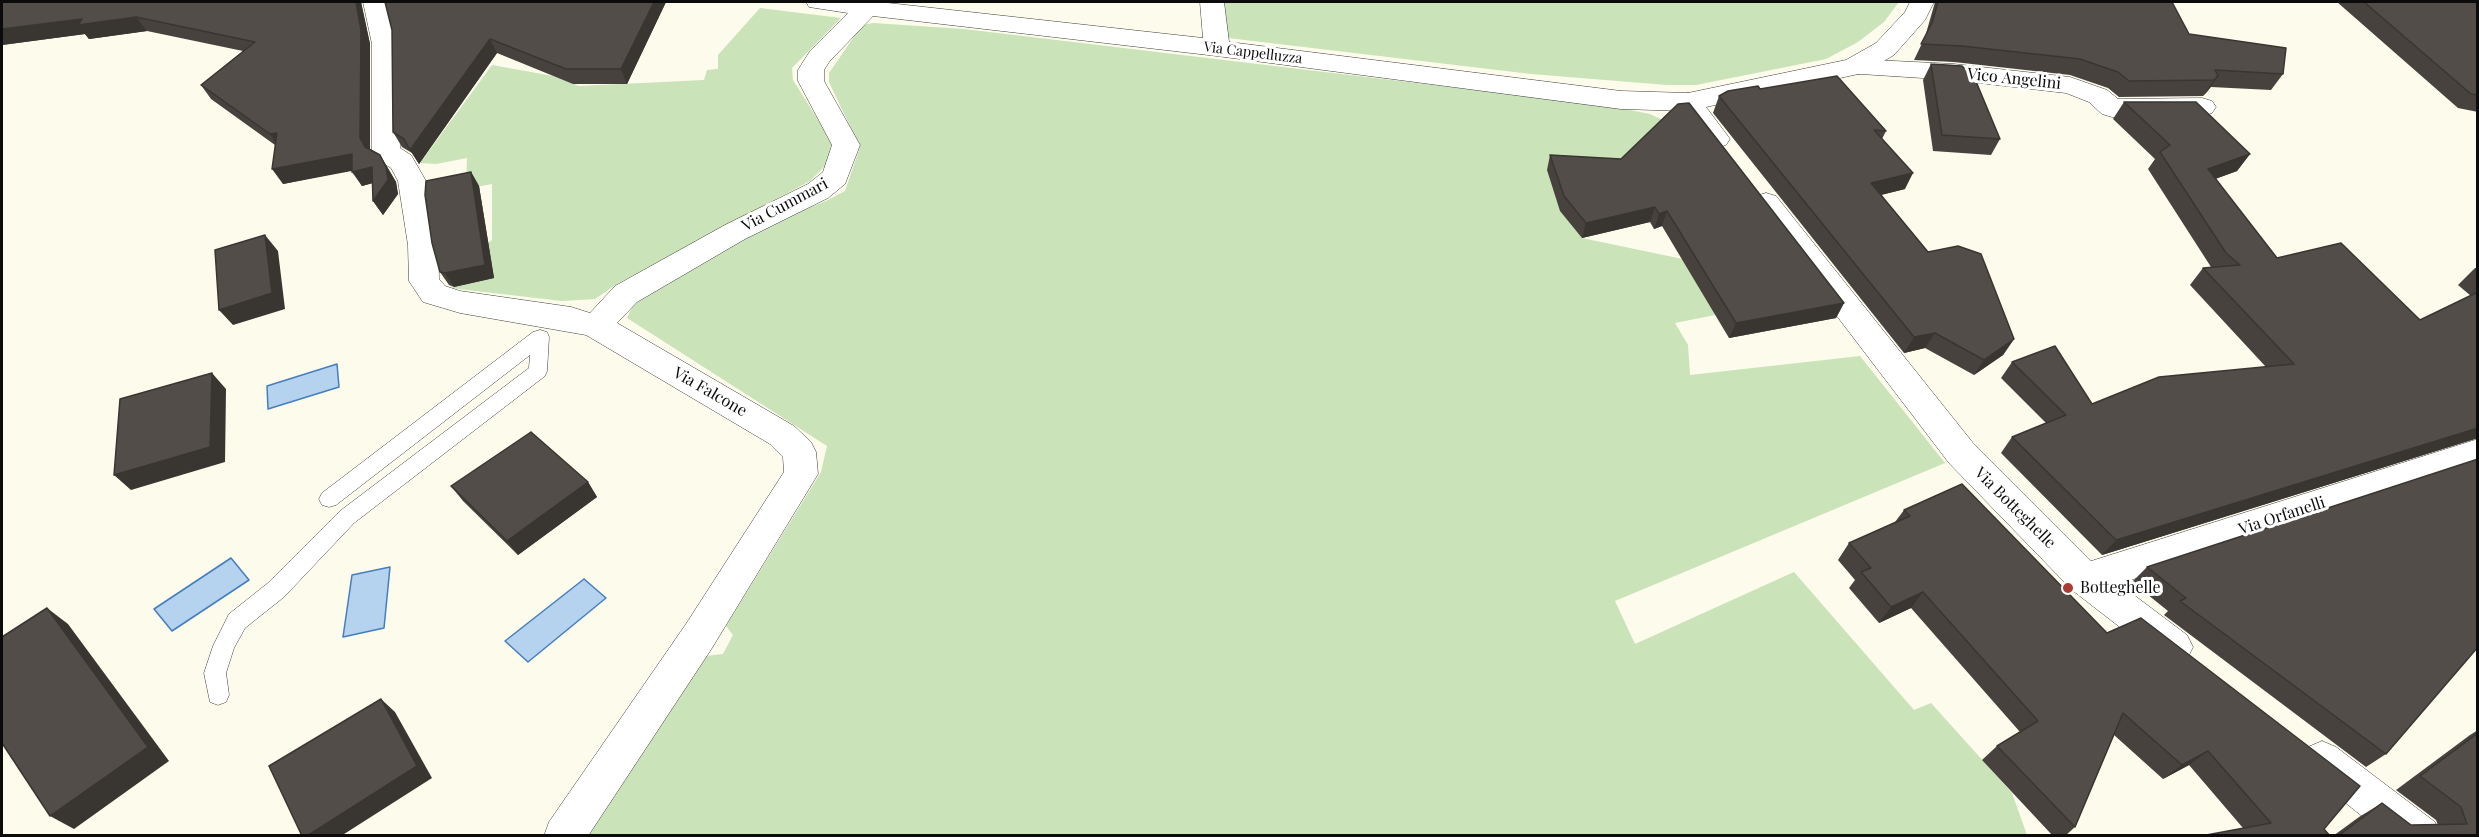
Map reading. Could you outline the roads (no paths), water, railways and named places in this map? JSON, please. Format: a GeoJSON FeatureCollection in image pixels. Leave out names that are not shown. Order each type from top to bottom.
{"type":"FeatureCollection","features":[{"type":"Feature","properties":{"kind":"street","name":"Via Falcone"},"geometry":{"type":"LineString","coordinates":[[375,2],[385,44],[386,152],[401,162],[412,180],[423,245],[424,280],[434,294],[460,302],[571,319],[596,326],[782,435],[799,452],[801,474],[699,636],[564,836]]}},
{"type":"Feature","properties":{"kind":"street","name":"Via Cappelluzza"},"geometry":{"type":"LineString","coordinates":[[818,2],[1217,48],[1621,100],[1688,102],[1854,67]]}},
{"type":"Feature","properties":{"kind":"street"},"geometry":{"type":"LineString","coordinates":[[1212,2],[1217,48]]}},
{"type":"Feature","properties":{"kind":"street"},"geometry":{"type":"LineString","coordinates":[[1854,67],[1885,49],[1916,15],[1922,2]]}},
{"type":"Feature","properties":{"kind":"street","name":"Via Cummari"},"geometry":{"type":"LineString","coordinates":[[596,326],[626,294],[735,232],[818,191],[835,177],[846,145],[811,81],[811,70],[819,57],[868,7]]}},
{"type":"Feature","properties":{"kind":"street","name":"Vico Angelini"},"geometry":{"type":"LineString","coordinates":[[1854,67],[1954,72],[2070,85],[2098,96],[2112,108],[2202,107]]}},
{"type":"Feature","properties":{"kind":"street","name":"Via Botteghelle"},"geometry":{"type":"LineString","coordinates":[[1688,102],[1961,453],[2085,579],[2197,664]]}},
{"type":"Feature","properties":{"kind":"street","name":"Via Orfanelli"},"geometry":{"type":"LineString","coordinates":[[2085,579],[2478,452]]}},
{"type":"Feature","properties":{"kind":"street"},"geometry":{"type":"LineString","coordinates":[[2299,743],[2420,836]]}},
{"type":"Feature","properties":{"kind":"lane"},"geometry":{"type":"LineString","coordinates":[[218,695],[215,673],[224,646],[237,621],[276,590],[347,517],[538,371],[540,337],[328,499]]}},
{"type":"Feature","properties":{"kind":"water"},"geometry":{"type":"Polygon","coordinates":[[[337,364],[339,387],[268,409],[267,386],[337,364]]]}},
{"type":"Feature","properties":{"kind":"water"},"geometry":{"type":"Polygon","coordinates":[[[231,558],[249,580],[172,631],[154,609],[231,558]]]}},
{"type":"Feature","properties":{"kind":"water"},"geometry":{"type":"Polygon","coordinates":[[[390,567],[384,628],[343,637],[352,575],[390,567]]]}},
{"type":"Feature","properties":{"kind":"water"},"geometry":{"type":"Polygon","coordinates":[[[584,579],[606,598],[528,662],[505,641],[584,579]]]}},
{"type":"Feature","properties":{"kind":"place","name":"Botteghelle"},"geometry":{"type":"Point","coordinates":[2068,588]}}]}
